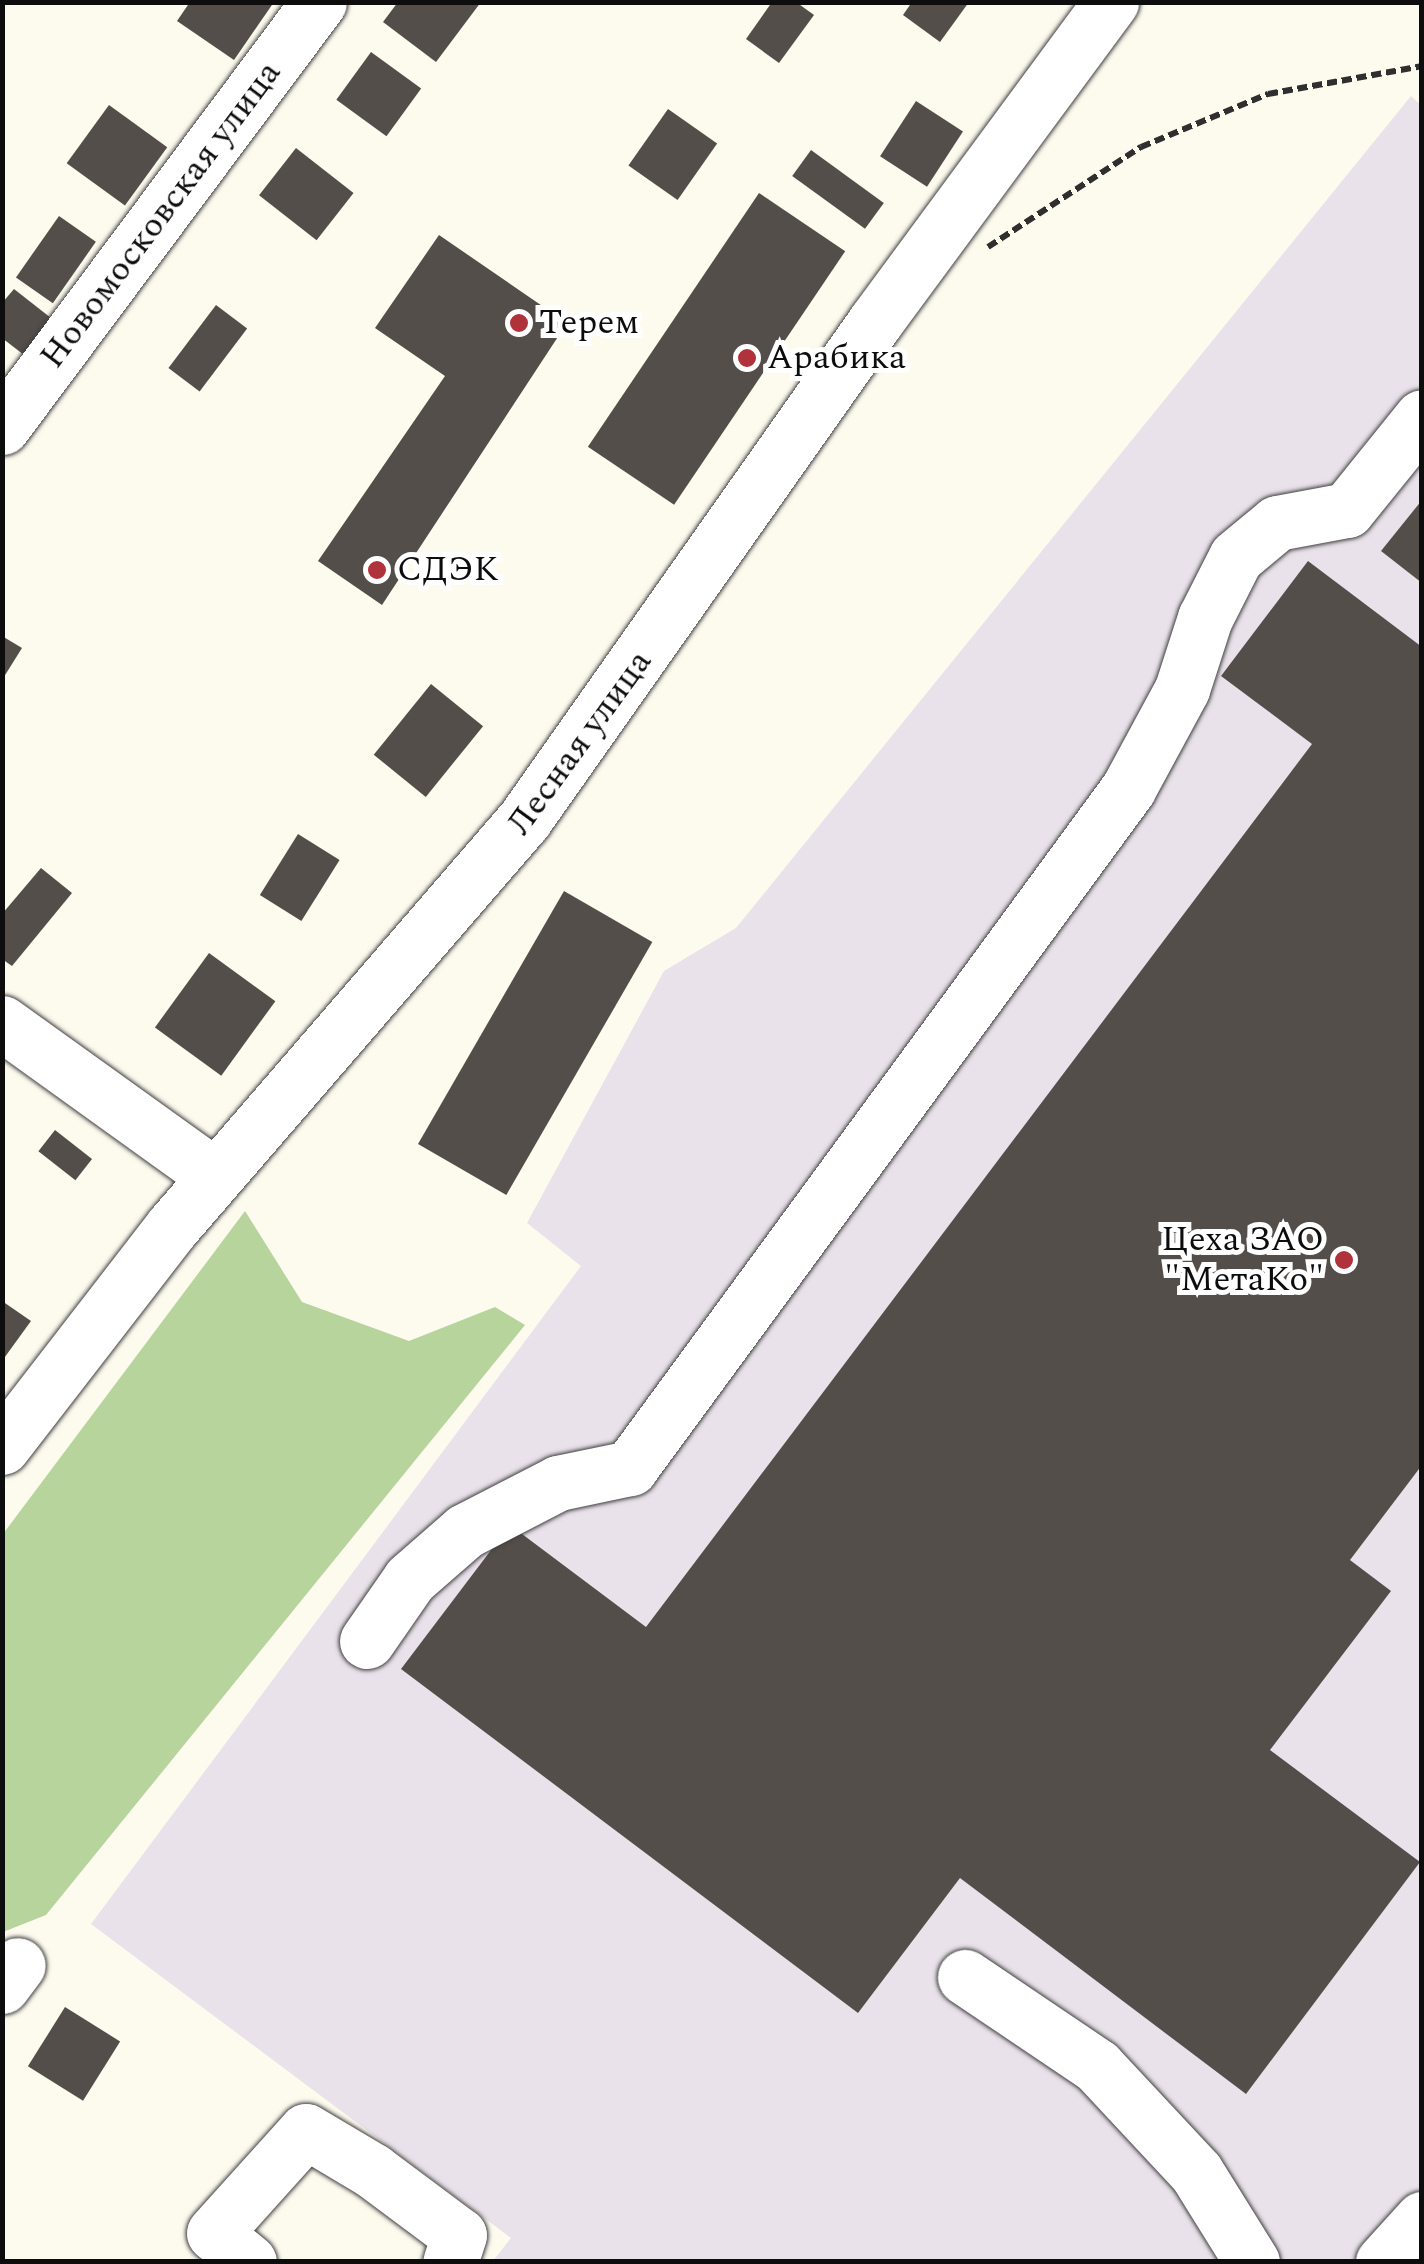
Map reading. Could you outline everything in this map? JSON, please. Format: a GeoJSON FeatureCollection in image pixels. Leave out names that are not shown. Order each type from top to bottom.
{"type":"FeatureCollection","features":[{"type":"Feature","properties":{"kind":"street","name":"Новомосковская улица"},"geometry":{"type":"LineString","coordinates":[[2,427],[319,2]]}},
{"type":"Feature","properties":{"kind":"street","name":"Лесная улица"},"geometry":{"type":"LineString","coordinates":[[2,1447],[216,1176],[524,820],[874,322],[1111,2]]}},
{"type":"Feature","properties":{"kind":"street"},"geometry":{"type":"LineString","coordinates":[[367,1641],[410,1579],[464,1532],[558,1483],[630,1468],[1128,789],[1182,689],[1204,618],[1236,557],[1278,523],[1347,510],[1422,418]]}},
{"type":"Feature","properties":{"kind":"street"},"geometry":{"type":"LineString","coordinates":[[2,1023],[216,1176]]}},
{"type":"Feature","properties":{"kind":"street"},"geometry":{"type":"LineString","coordinates":[[965,1978],[1096,2066],[1196,2172],[1252,2262]]}},
{"type":"Feature","properties":{"kind":"street"},"geometry":{"type":"LineString","coordinates":[[249,2262],[214,2233],[306,2131],[374,2171],[458,2235],[450,2262]]}},
{"type":"Feature","properties":{"kind":"street"},"geometry":{"type":"LineString","coordinates":[[1383,2262],[1422,2219]]}},
{"type":"Feature","properties":{"kind":"path"},"geometry":{"type":"LineString","coordinates":[[974,256],[1141,147],[1268,94],[1422,66]]}},
{"type":"Feature","properties":{"kind":"shaded area"},"geometry":{"type":"Polygon","coordinates":[[[1411,96],[1422,106],[1421,2261],[493,2261],[511,2238],[91,1924],[581,1266],[527,1223],[664,971],[736,928],[1411,96]]]}},
{"type":"Feature","properties":{"kind":"green space"},"geometry":{"type":"Polygon","coordinates":[[[245,1211],[302,1302],[409,1341],[495,1307],[525,1325],[46,1915],[3,1932],[3,1534],[245,1211]]]}},
{"type":"Feature","properties":{"kind":"building"},"geometry":{"type":"Polygon","coordinates":[[[190,2],[274,2],[234,60],[177,21],[190,2]]]}},
{"type":"Feature","properties":{"kind":"building"},"geometry":{"type":"Polygon","coordinates":[[[398,2],[481,2],[436,62],[383,22],[398,2]]]}},
{"type":"Feature","properties":{"kind":"building"},"geometry":{"type":"Polygon","coordinates":[[[772,2],[796,2],[814,15],[779,63],[746,39],[772,2]]]}},
{"type":"Feature","properties":{"kind":"building"},"geometry":{"type":"Polygon","coordinates":[[[912,2],[969,2],[940,42],[903,15],[912,2]]]}},
{"type":"Feature","properties":{"kind":"building"},"geometry":{"type":"Polygon","coordinates":[[[371,52],[421,88],[386,136],[336,100],[371,52]]]}},
{"type":"Feature","properties":{"kind":"building"},"geometry":{"type":"Polygon","coordinates":[[[916,101],[963,131],[927,187],[880,156],[916,101]]]}},
{"type":"Feature","properties":{"kind":"building"},"geometry":{"type":"Polygon","coordinates":[[[109,105],[167,147],[125,206],[67,163],[109,105]]]}},
{"type":"Feature","properties":{"kind":"building"},"geometry":{"type":"Polygon","coordinates":[[[668,109],[717,143],[678,200],[628,166],[668,109]]]}},
{"type":"Feature","properties":{"kind":"building"},"geometry":{"type":"Polygon","coordinates":[[[296,148],[354,193],[317,240],[259,195],[296,148]]]}},
{"type":"Feature","properties":{"kind":"building"},"geometry":{"type":"Polygon","coordinates":[[[811,150],[884,203],[865,229],[792,176],[811,150]]]}},
{"type":"Feature","properties":{"kind":"building"},"geometry":{"type":"Polygon","coordinates":[[[759,193],[845,251],[674,505],[588,447],[759,193]]]}},
{"type":"Feature","properties":{"kind":"building"},"geometry":{"type":"Polygon","coordinates":[[[59,216],[96,242],[53,303],[16,277],[59,216]]]}},
{"type":"Feature","properties":{"kind":"building"},"geometry":{"type":"Polygon","coordinates":[[[439,235],[567,323],[382,605],[318,561],[445,376],[375,328],[439,235]]]}},
{"type":"Feature","properties":{"kind":"building"},"geometry":{"type":"Polygon","coordinates":[[[14,289],[65,329],[37,365],[2,338],[2,303],[14,289]]]}},
{"type":"Feature","properties":{"kind":"building"},"geometry":{"type":"Polygon","coordinates":[[[216,305],[247,328],[200,392],[168,368],[216,305]]]}},
{"type":"Feature","properties":{"kind":"building"},"geometry":{"type":"Polygon","coordinates":[[[1422,500],[1422,583],[1381,551],[1422,500]]]}},
{"type":"Feature","properties":{"kind":"building"},"geometry":{"type":"Polygon","coordinates":[[[1308,561],[1422,647],[1422,1465],[1350,1560],[1391,1591],[1270,1750],[1420,1862],[1246,2094],[960,1878],[858,2013],[401,1669],[510,1525],[646,1627],[1312,744],[1221,676],[1308,561]]]}},
{"type":"Feature","properties":{"kind":"building"},"geometry":{"type":"Polygon","coordinates":[[[2,636],[22,648],[2,680],[2,636]]]}},
{"type":"Feature","properties":{"kind":"building"},"geometry":{"type":"Polygon","coordinates":[[[431,684],[483,726],[426,797],[374,755],[431,684]]]}},
{"type":"Feature","properties":{"kind":"building"},"geometry":{"type":"Polygon","coordinates":[[[298,834],[340,860],[301,921],[260,895],[298,834]]]}},
{"type":"Feature","properties":{"kind":"building"},"geometry":{"type":"Polygon","coordinates":[[[41,868],[72,893],[12,966],[2,959],[2,914],[41,868]]]}},
{"type":"Feature","properties":{"kind":"building"},"geometry":{"type":"Polygon","coordinates":[[[564,891],[652,942],[506,1195],[418,1144],[564,891]]]}},
{"type":"Feature","properties":{"kind":"building"},"geometry":{"type":"Polygon","coordinates":[[[209,953],[275,1001],[221,1076],[155,1027],[209,953]]]}},
{"type":"Feature","properties":{"kind":"building"},"geometry":{"type":"Polygon","coordinates":[[[55,1130],[92,1159],[75,1180],[38,1151],[55,1130]]]}},
{"type":"Feature","properties":{"kind":"building"},"geometry":{"type":"Polygon","coordinates":[[[2,1301],[31,1321],[2,1361],[2,1301]]]}},
{"type":"Feature","properties":{"kind":"building"},"geometry":{"type":"Polygon","coordinates":[[[65,2007],[120,2041],[83,2101],[28,2066],[65,2007]]]}},
{"type":"Feature","properties":{"kind":"place","name":"Терем"},"geometry":{"type":"Point","coordinates":[519,323]}},
{"type":"Feature","properties":{"kind":"place","name":"Арабика"},"geometry":{"type":"Point","coordinates":[747,358]}},
{"type":"Feature","properties":{"kind":"place","name":"СДЭК"},"geometry":{"type":"Point","coordinates":[377,570]}},
{"type":"Feature","properties":{"kind":"place","name":"Цеха ЗАО \"МетаКо\""},"geometry":{"type":"Point","coordinates":[1344,1260]}}]}
